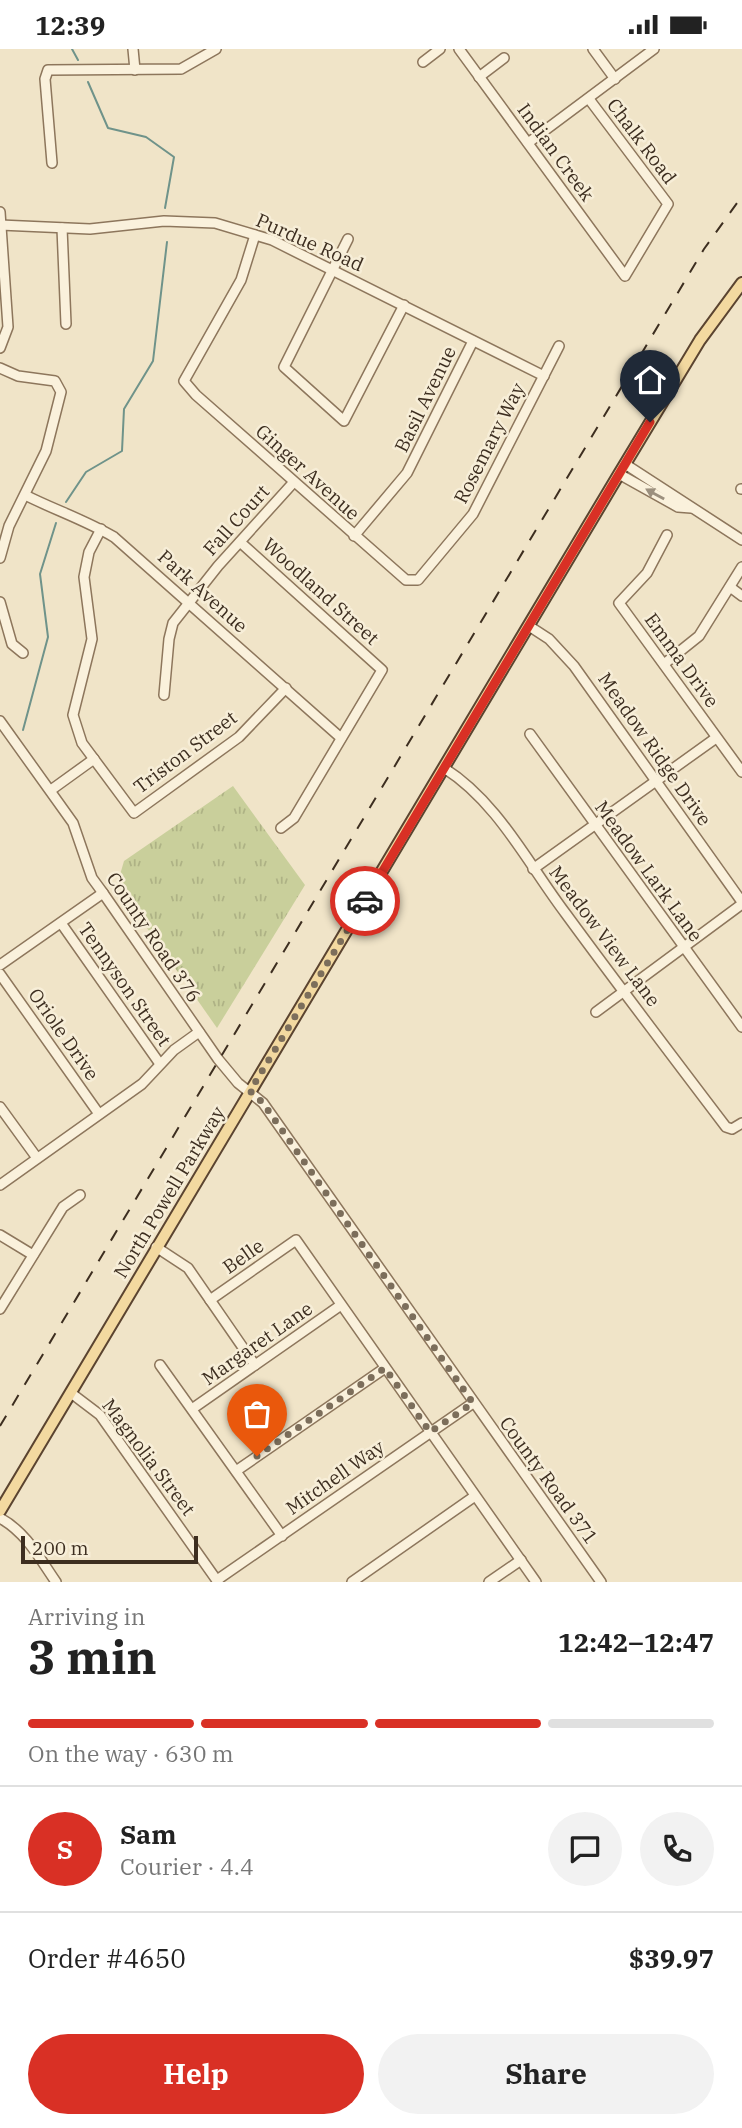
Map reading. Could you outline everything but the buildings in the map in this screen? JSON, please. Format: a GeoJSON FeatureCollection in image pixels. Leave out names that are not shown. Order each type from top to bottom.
{"type":"FeatureCollection","features":[{"type":"Feature","properties":{"kind":"main road","name":"North Powell Parkway"},"geometry":{"type":"LineString","coordinates":[[0,1511],[625,464],[700,341],[742,283]]}},
{"type":"Feature","properties":{"kind":"street"},"geometry":{"type":"LineString","coordinates":[[133,49],[135,70]]}},
{"type":"Feature","properties":{"kind":"street"},"geometry":{"type":"LineString","coordinates":[[52,163],[45,79],[48,70],[181,69],[216,49]]}},
{"type":"Feature","properties":{"kind":"street"},"geometry":{"type":"LineString","coordinates":[[423,62],[440,49]]}},
{"type":"Feature","properties":{"kind":"street","name":"Indian Creek"},"geometry":{"type":"LineString","coordinates":[[458,49],[625,276]]}},
{"type":"Feature","properties":{"kind":"street"},"geometry":{"type":"LineString","coordinates":[[593,49],[615,79]]}},
{"type":"Feature","properties":{"kind":"street"},"geometry":{"type":"LineString","coordinates":[[528,143],[654,49]]}},
{"type":"Feature","properties":{"kind":"street"},"geometry":{"type":"LineString","coordinates":[[479,77],[504,58]]}},
{"type":"Feature","properties":{"kind":"street","name":"Chalk Road"},"geometry":{"type":"LineString","coordinates":[[589,99],[668,204],[625,276]]}},
{"type":"Feature","properties":{"kind":"street"},"geometry":{"type":"LineString","coordinates":[[0,212],[8,327],[0,348]]}},
{"type":"Feature","properties":{"kind":"street","name":"Purdue Road"},"geometry":{"type":"LineString","coordinates":[[1,225],[115,228],[191,221],[215,223],[255,235],[333,269],[544,376]]}},
{"type":"Feature","properties":{"kind":"street"},"geometry":{"type":"LineString","coordinates":[[62,228],[66,324]]}},
{"type":"Feature","properties":{"kind":"street","name":"Ginger Avenue"},"geometry":{"type":"LineString","coordinates":[[255,235],[241,280],[184,381],[293,483],[396,573],[414,582]]}},
{"type":"Feature","properties":{"kind":"street"},"geometry":{"type":"LineString","coordinates":[[348,239],[284,367],[344,421],[404,305]]}},
{"type":"Feature","properties":{"kind":"street","name":"Basil Avenue"},"geometry":{"type":"LineString","coordinates":[[354,536],[407,473],[473,341]]}},
{"type":"Feature","properties":{"kind":"street","name":"Rosemary Way"},"geometry":{"type":"LineString","coordinates":[[414,582],[454,540],[473,514],[559,346]]}},
{"type":"Feature","properties":{"kind":"street"},"geometry":{"type":"LineString","coordinates":[[0,368],[10,374],[55,381],[60,385],[52,432],[9,526],[0,558]]}},
{"type":"Feature","properties":{"kind":"street"},"geometry":{"type":"LineString","coordinates":[[625,464],[673,492],[692,508],[742,540]]}},
{"type":"Feature","properties":{"kind":"street"},"geometry":{"type":"LineString","coordinates":[[619,474],[678,507],[692,508]]}},
{"type":"Feature","properties":{"kind":"street","name":"Fall Court"},"geometry":{"type":"LineString","coordinates":[[164,695],[170,630],[240,542],[293,483]]}},
{"type":"Feature","properties":{"kind":"street","name":"Park Avenue"},"geometry":{"type":"LineString","coordinates":[[25,495],[101,529],[126,546],[341,738]]}},
{"type":"Feature","properties":{"kind":"street"},"geometry":{"type":"LineString","coordinates":[[51,790],[94,759],[78,734],[73,715],[92,639],[84,577],[89,552],[101,529]]}},
{"type":"Feature","properties":{"kind":"street","name":"Emma Drive"},"geometry":{"type":"LineString","coordinates":[[667,535],[647,573],[619,603],[742,772]]}},
{"type":"Feature","properties":{"kind":"street","name":"Woodland Street"},"geometry":{"type":"LineString","coordinates":[[240,542],[382,670],[341,738]]}},
{"type":"Feature","properties":{"kind":"street"},"geometry":{"type":"LineString","coordinates":[[664,664],[699,636],[742,567]]}},
{"type":"Feature","properties":{"kind":"street"},"geometry":{"type":"LineString","coordinates":[[730,587],[742,596]]}},
{"type":"Feature","properties":{"kind":"street"},"geometry":{"type":"LineString","coordinates":[[0,602],[12,643],[23,653]]}},
{"type":"Feature","properties":{"kind":"street","name":"Meadow Ridge Drive"},"geometry":{"type":"LineString","coordinates":[[529,626],[562,650],[742,903]]}},
{"type":"Feature","properties":{"kind":"street","name":"Triston Street"},"geometry":{"type":"LineString","coordinates":[[94,759],[134,813],[239,737],[286,688]]}},
{"type":"Feature","properties":{"kind":"street","name":"County Road 376"},"geometry":{"type":"LineString","coordinates":[[0,722],[74,823],[93,878],[103,893],[198,1032],[238,1083],[250,1091]]}},
{"type":"Feature","properties":{"kind":"street","name":"Meadow Lark Lane"},"geometry":{"type":"LineString","coordinates":[[530,734],[742,1027]]}},
{"type":"Feature","properties":{"kind":"street"},"geometry":{"type":"LineString","coordinates":[[281,828],[294,818],[341,738]]}},
{"type":"Feature","properties":{"kind":"street"},"geometry":{"type":"LineString","coordinates":[[533,869],[716,738]]}},
{"type":"Feature","properties":{"kind":"street","name":"Meadow View Lane"},"geometry":{"type":"LineString","coordinates":[[444,768],[476,791],[726,1127],[732,1129],[742,1123]]}},
{"type":"Feature","properties":{"kind":"street"},"geometry":{"type":"LineString","coordinates":[[0,965],[103,893]]}},
{"type":"Feature","properties":{"kind":"street"},"geometry":{"type":"LineString","coordinates":[[596,1012],[742,903]]}},
{"type":"Feature","properties":{"kind":"street","name":"Tennyson Street"},"geometry":{"type":"LineString","coordinates":[[61,923],[160,1064]]}},
{"type":"Feature","properties":{"kind":"street","name":"Oriole Drive"},"geometry":{"type":"LineString","coordinates":[[0,974],[99,1114]]}},
{"type":"Feature","properties":{"kind":"street"},"geometry":{"type":"LineString","coordinates":[[0,1185],[142,1084],[160,1064],[198,1032]]}},
{"type":"Feature","properties":{"kind":"street","name":"County Road 371"},"geometry":{"type":"LineString","coordinates":[[250,1091],[263,1103],[601,1582]]}},
{"type":"Feature","properties":{"kind":"street"},"geometry":{"type":"LineString","coordinates":[[0,1107],[37,1158]]}},
{"type":"Feature","properties":{"kind":"street"},"geometry":{"type":"LineString","coordinates":[[0,1309],[63,1207],[80,1195]]}},
{"type":"Feature","properties":{"kind":"street"},"geometry":{"type":"LineString","coordinates":[[0,1235],[33,1255]]}},
{"type":"Feature","properties":{"kind":"street","name":"Belle"},"geometry":{"type":"LineString","coordinates":[[210,1300],[296,1240],[341,1305]]}},
{"type":"Feature","properties":{"kind":"street"},"geometry":{"type":"LineString","coordinates":[[156,1247],[188,1268],[255,1366]]}},
{"type":"Feature","properties":{"kind":"street"},"geometry":{"type":"LineString","coordinates":[[341,1305],[536,1582]]}},
{"type":"Feature","properties":{"kind":"street","name":"Margaret Lane"},"geometry":{"type":"LineString","coordinates":[[192,1409],[341,1305]]}},
{"type":"Feature","properties":{"kind":"street"},"geometry":{"type":"LineString","coordinates":[[160,1364],[282,1536]]}},
{"type":"Feature","properties":{"kind":"street"},"geometry":{"type":"LineString","coordinates":[[236,1471],[385,1368]]}},
{"type":"Feature","properties":{"kind":"street","name":"Magnolia Street"},"geometry":{"type":"LineString","coordinates":[[71,1393],[100,1415],[218,1581]]}},
{"type":"Feature","properties":{"kind":"street","name":"Mitchell Way"},"geometry":{"type":"LineString","coordinates":[[218,1581],[473,1403]]}},
{"type":"Feature","properties":{"kind":"street"},"geometry":{"type":"LineString","coordinates":[[352,1582],[475,1496]]}},
{"type":"Feature","properties":{"kind":"street"},"geometry":{"type":"LineString","coordinates":[[0,1518],[14,1525],[56,1582]]}},
{"type":"Feature","properties":{"kind":"street"},"geometry":{"type":"LineString","coordinates":[[489,1582],[521,1560]]}},
{"type":"Feature","properties":{"kind":"green space"},"geometry":{"type":"Polygon","coordinates":[[[233,786],[305,885],[217,1028],[117,885],[124,861],[233,786]]]}},
{"type":"Feature","properties":{"kind":"waterway"},"geometry":{"type":"LineString","coordinates":[[72,49],[78,60]]}},
{"type":"Feature","properties":{"kind":"waterway"},"geometry":{"type":"LineString","coordinates":[[88,82],[108,128],[146,137],[174,157],[165,208]]}},
{"type":"Feature","properties":{"kind":"waterway"},"geometry":{"type":"LineString","coordinates":[[66,502],[86,472],[122,451],[124,409],[153,361],[167,242]]}},
{"type":"Feature","properties":{"kind":"waterway"},"geometry":{"type":"LineString","coordinates":[[23,730],[48,637],[40,574],[56,523]]}},
{"type":"Feature","properties":{"kind":"railway"},"geometry":{"type":"LineString","coordinates":[[0,1426],[704,249],[742,196]]}},
{"type":"Feature","properties":{"kind":"way so far"},"geometry":{"type":"LineString","coordinates":[[257,1456],[385,1368],[430,1432],[473,1403],[263,1103],[250,1091],[365,901]]}},
{"type":"Feature","properties":{"kind":"route"},"geometry":{"type":"LineString","coordinates":[[365,901],[650,422]]}}]}
